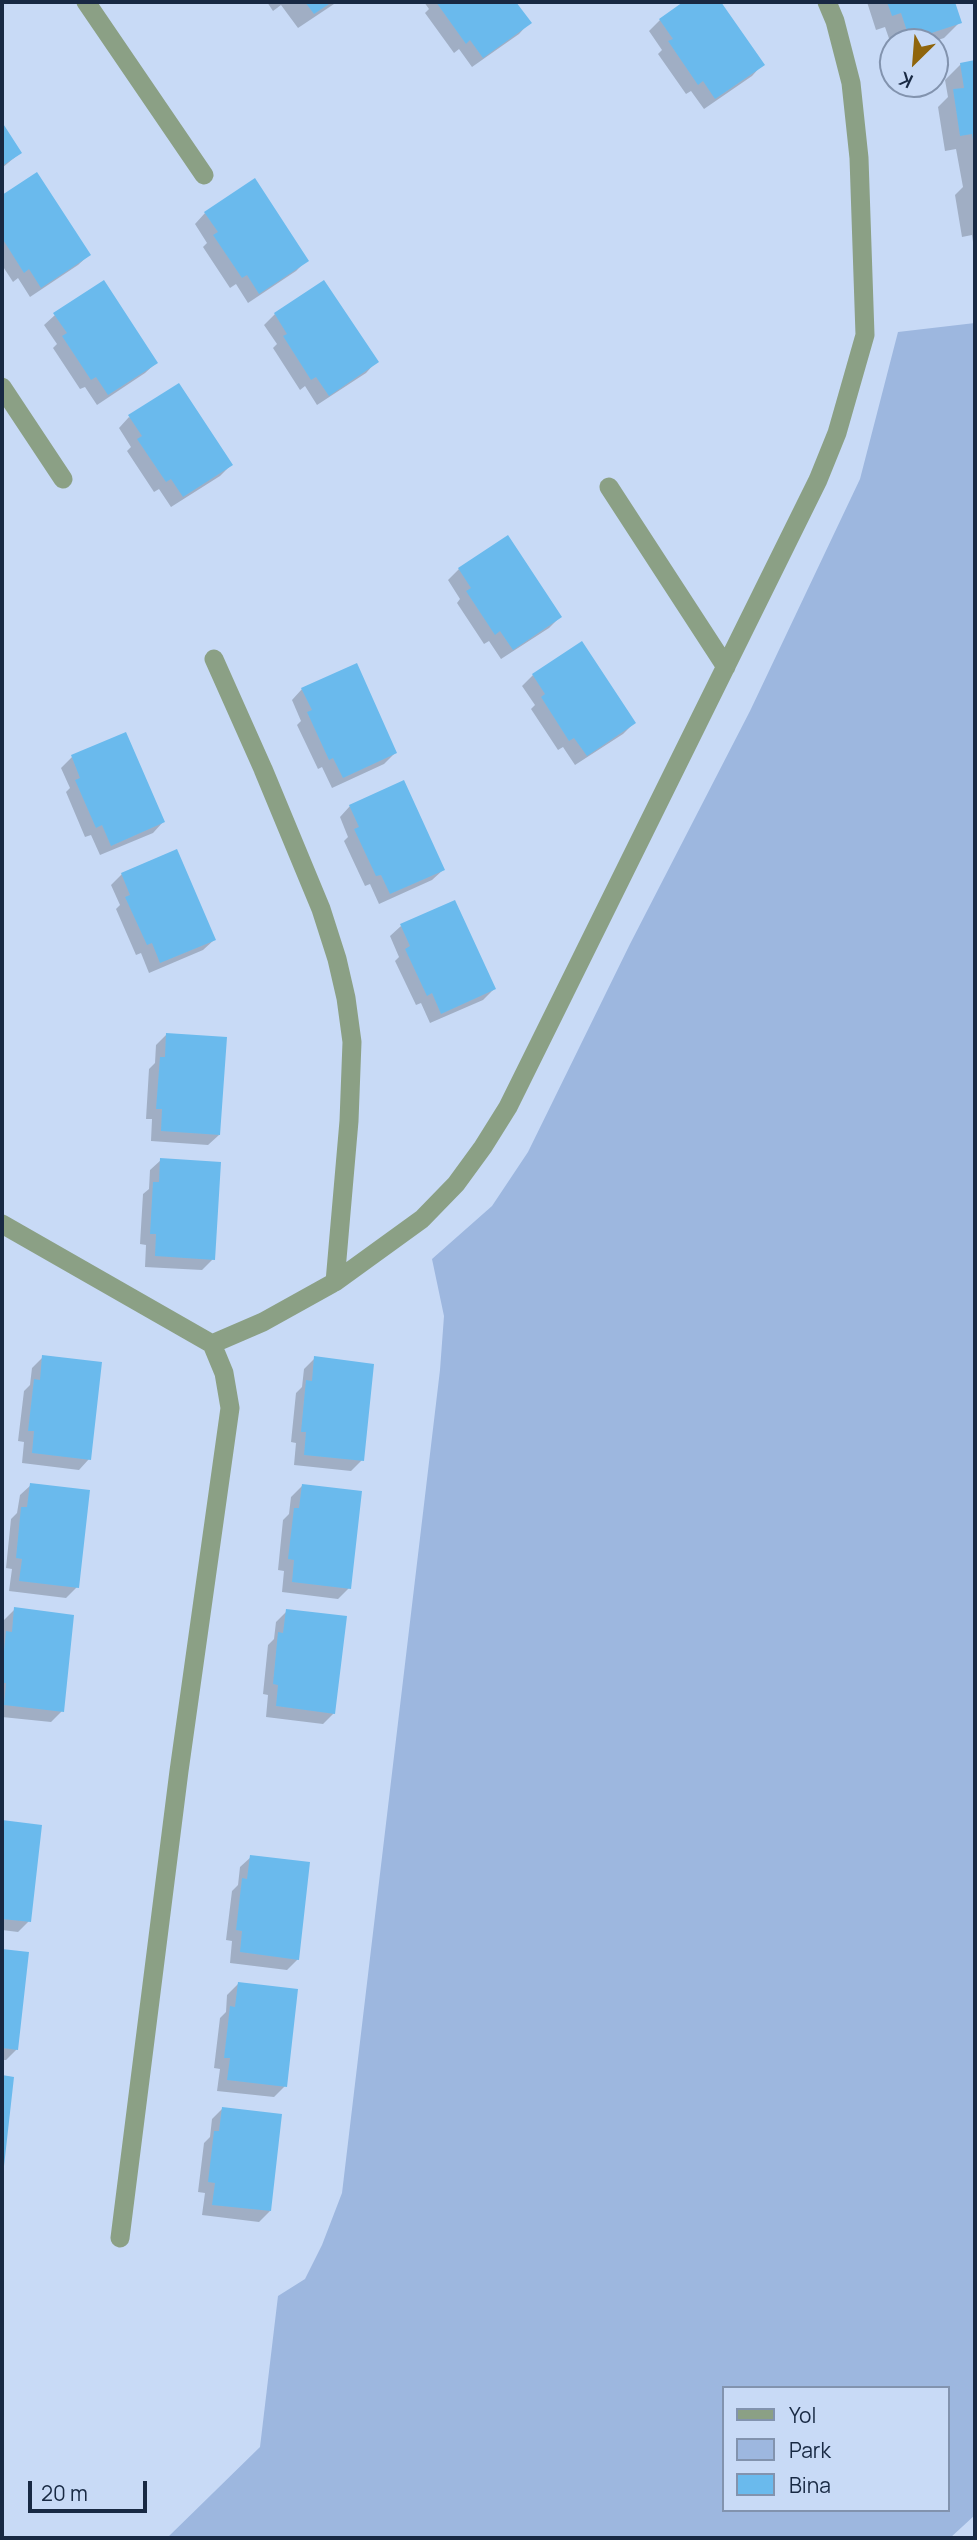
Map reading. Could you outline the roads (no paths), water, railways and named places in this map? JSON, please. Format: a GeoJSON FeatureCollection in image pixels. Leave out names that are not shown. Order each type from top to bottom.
{"type":"FeatureCollection","features":[{"type":"Feature","properties":{"kind":"street"},"geometry":{"type":"LineString","coordinates":[[86,2],[204,175]]}},
{"type":"Feature","properties":{"kind":"street"},"geometry":{"type":"LineString","coordinates":[[212,1343],[264,1322],[335,1282],[422,1219],[456,1184],[483,1147],[508,1107],[818,480],[837,433],[865,335],[860,186],[851,83],[835,21],[827,2]]}},
{"type":"Feature","properties":{"kind":"street"},"geometry":{"type":"LineString","coordinates":[[2,387],[63,479]]}},
{"type":"Feature","properties":{"kind":"street"},"geometry":{"type":"LineString","coordinates":[[609,487],[726,667]]}},
{"type":"Feature","properties":{"kind":"street"},"geometry":{"type":"LineString","coordinates":[[214,659],[321,909],[346,998],[352,1042],[335,1282]]}},
{"type":"Feature","properties":{"kind":"street"},"geometry":{"type":"LineString","coordinates":[[2,1224],[212,1343],[224,1373],[230,1408],[178,1771],[120,2238]]}}]}
